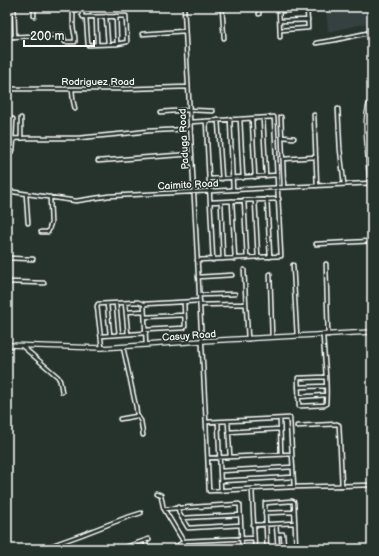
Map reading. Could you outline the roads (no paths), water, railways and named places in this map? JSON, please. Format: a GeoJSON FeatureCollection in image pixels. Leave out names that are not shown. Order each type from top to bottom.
{"type":"FeatureCollection","features":[{"type":"Feature","properties":{"kind":"street"},"geometry":{"type":"LineString","coordinates":[[14,7],[15,37]]}},
{"type":"Feature","properties":{"kind":"street"},"geometry":{"type":"LineString","coordinates":[[34,7],[34,16]]}},
{"type":"Feature","properties":{"kind":"street"},"geometry":{"type":"LineString","coordinates":[[7,37],[62,35],[65,42],[76,42],[73,25],[73,7]]}},
{"type":"Feature","properties":{"kind":"street"},"geometry":{"type":"LineString","coordinates":[[82,7],[82,16],[86,18],[88,45],[117,44],[126,43],[128,41],[126,16],[86,18]]}},
{"type":"Feature","properties":{"kind":"street","name":"Paduga Road"},"geometry":{"type":"LineString","coordinates":[[184,7],[208,458],[208,491],[221,491]]}},
{"type":"Feature","properties":{"kind":"street"},"geometry":{"type":"LineString","coordinates":[[222,7],[224,38]]}},
{"type":"Feature","properties":{"kind":"street"},"geometry":{"type":"LineString","coordinates":[[259,7],[260,14]]}},
{"type":"Feature","properties":{"kind":"street"},"geometry":{"type":"LineString","coordinates":[[279,7],[280,37]]}},
{"type":"Feature","properties":{"kind":"street"},"geometry":{"type":"LineString","coordinates":[[279,11],[307,8],[308,20],[307,28],[280,30]]}},
{"type":"Feature","properties":{"kind":"street"},"geometry":{"type":"LineString","coordinates":[[106,16],[108,44]]}},
{"type":"Feature","properties":{"kind":"street"},"geometry":{"type":"LineString","coordinates":[[116,16],[117,44]]}},
{"type":"Feature","properties":{"kind":"street"},"geometry":{"type":"LineString","coordinates":[[96,17],[97,44]]}},
{"type":"Feature","properties":{"kind":"street"},"geometry":{"type":"LineString","coordinates":[[280,21],[308,20]]}},
{"type":"Feature","properties":{"kind":"street"},"geometry":{"type":"LineString","coordinates":[[142,34],[186,31]]}},
{"type":"Feature","properties":{"kind":"street"},"geometry":{"type":"LineString","coordinates":[[316,43],[372,32]]}},
{"type":"Feature","properties":{"kind":"street","name":"Rodriguez Road"},"geometry":{"type":"LineString","coordinates":[[7,89],[188,87]]}},
{"type":"Feature","properties":{"kind":"street"},"geometry":{"type":"LineString","coordinates":[[72,89],[75,109]]}},
{"type":"Feature","properties":{"kind":"street"},"geometry":{"type":"LineString","coordinates":[[372,97],[368,107],[367,116],[372,210]]}},
{"type":"Feature","properties":{"kind":"street"},"geometry":{"type":"LineString","coordinates":[[338,109],[344,184]]}},
{"type":"Feature","properties":{"kind":"street"},"geometry":{"type":"LineString","coordinates":[[161,112],[190,110],[213,111]]}},
{"type":"Feature","properties":{"kind":"street"},"geometry":{"type":"LineString","coordinates":[[314,115],[317,186]]}},
{"type":"Feature","properties":{"kind":"street"},"geometry":{"type":"LineString","coordinates":[[190,122],[274,117],[279,199],[280,256],[197,260]]}},
{"type":"Feature","properties":{"kind":"street"},"geometry":{"type":"LineString","coordinates":[[281,117],[284,187]]}},
{"type":"Feature","properties":{"kind":"street"},"geometry":{"type":"LineString","coordinates":[[7,118],[13,119],[14,150],[7,152]]}},
{"type":"Feature","properties":{"kind":"street"},"geometry":{"type":"LineString","coordinates":[[21,138],[22,118]]}},
{"type":"Feature","properties":{"kind":"street"},"geometry":{"type":"LineString","coordinates":[[263,118],[266,176]]}},
{"type":"Feature","properties":{"kind":"street"},"geometry":{"type":"LineString","coordinates":[[230,119],[233,190]]}},
{"type":"Feature","properties":{"kind":"street"},"geometry":{"type":"LineString","coordinates":[[240,119],[243,178]]}},
{"type":"Feature","properties":{"kind":"street"},"geometry":{"type":"LineString","coordinates":[[252,119],[255,177]]}},
{"type":"Feature","properties":{"kind":"street"},"geometry":{"type":"LineString","coordinates":[[218,120],[222,179]]}},
{"type":"Feature","properties":{"kind":"street"},"geometry":{"type":"LineString","coordinates":[[206,121],[213,260]]}},
{"type":"Feature","properties":{"kind":"street"},"geometry":{"type":"LineString","coordinates":[[274,124],[281,125]]}},
{"type":"Feature","properties":{"kind":"street"},"geometry":{"type":"LineString","coordinates":[[7,139],[79,138],[148,130],[190,129]]}},
{"type":"Feature","properties":{"kind":"street"},"geometry":{"type":"LineString","coordinates":[[282,137],[294,138]]}},
{"type":"Feature","properties":{"kind":"street"},"geometry":{"type":"LineString","coordinates":[[98,161],[192,154]]}},
{"type":"Feature","properties":{"kind":"street"},"geometry":{"type":"LineString","coordinates":[[282,159],[316,157]]}},
{"type":"Feature","properties":{"kind":"street"},"geometry":{"type":"LineString","coordinates":[[208,179],[277,175]]}},
{"type":"Feature","properties":{"kind":"street","name":"Caimito Road"},"geometry":{"type":"LineString","coordinates":[[7,191],[78,201],[109,196],[371,183]]}},
{"type":"Feature","properties":{"kind":"street"},"geometry":{"type":"LineString","coordinates":[[26,194],[28,223]]}},
{"type":"Feature","properties":{"kind":"street"},"geometry":{"type":"LineString","coordinates":[[41,232],[48,232],[51,224],[50,197]]}},
{"type":"Feature","properties":{"kind":"street"},"geometry":{"type":"LineString","coordinates":[[267,199],[270,257]]}},
{"type":"Feature","properties":{"kind":"street"},"geometry":{"type":"LineString","coordinates":[[210,202],[279,199]]}},
{"type":"Feature","properties":{"kind":"street"},"geometry":{"type":"LineString","coordinates":[[244,200],[247,258]]}},
{"type":"Feature","properties":{"kind":"street"},"geometry":{"type":"LineString","coordinates":[[255,200],[258,258]]}},
{"type":"Feature","properties":{"kind":"street"},"geometry":{"type":"LineString","coordinates":[[232,201],[235,259]]}},
{"type":"Feature","properties":{"kind":"street"},"geometry":{"type":"LineString","coordinates":[[221,202],[224,259]]}},
{"type":"Feature","properties":{"kind":"street"},"geometry":{"type":"LineString","coordinates":[[316,244],[372,241]]}},
{"type":"Feature","properties":{"kind":"street"},"geometry":{"type":"LineString","coordinates":[[7,258],[33,259]]}},
{"type":"Feature","properties":{"kind":"street"},"geometry":{"type":"LineString","coordinates":[[326,264],[328,335]]}},
{"type":"Feature","properties":{"kind":"street"},"geometry":{"type":"LineString","coordinates":[[293,265],[297,336]]}},
{"type":"Feature","properties":{"kind":"street"},"geometry":{"type":"LineString","coordinates":[[244,270],[248,339]]}},
{"type":"Feature","properties":{"kind":"street"},"geometry":{"type":"LineString","coordinates":[[270,274],[272,338]]}},
{"type":"Feature","properties":{"kind":"street"},"geometry":{"type":"LineString","coordinates":[[198,277],[232,276]]}},
{"type":"Feature","properties":{"kind":"street"},"geometry":{"type":"LineString","coordinates":[[7,282],[44,283]]}},
{"type":"Feature","properties":{"kind":"street"},"geometry":{"type":"LineString","coordinates":[[199,295],[235,294]]}},
{"type":"Feature","properties":{"kind":"street"},"geometry":{"type":"LineString","coordinates":[[102,348],[98,304],[140,302],[144,304],[200,301]]}},
{"type":"Feature","properties":{"kind":"street"},"geometry":{"type":"LineString","coordinates":[[101,336],[184,328],[184,302]]}},
{"type":"Feature","properties":{"kind":"street"},"geometry":{"type":"LineString","coordinates":[[125,303],[128,334]]}},
{"type":"Feature","properties":{"kind":"street"},"geometry":{"type":"LineString","coordinates":[[107,304],[110,336]]}},
{"type":"Feature","properties":{"kind":"street"},"geometry":{"type":"LineString","coordinates":[[116,304],[119,335]]}},
{"type":"Feature","properties":{"kind":"street"},"geometry":{"type":"LineString","coordinates":[[144,304],[146,346]]}},
{"type":"Feature","properties":{"kind":"street"},"geometry":{"type":"LineString","coordinates":[[200,305],[246,304]]}},
{"type":"Feature","properties":{"kind":"street"},"geometry":{"type":"LineString","coordinates":[[126,312],[144,311]]}},
{"type":"Feature","properties":{"kind":"street"},"geometry":{"type":"LineString","coordinates":[[144,317],[184,315]]}},
{"type":"Feature","properties":{"kind":"street","name":"Casuy Road"},"geometry":{"type":"LineString","coordinates":[[7,345],[102,348],[372,332]]}},
{"type":"Feature","properties":{"kind":"street"},"geometry":{"type":"LineString","coordinates":[[323,335],[326,386],[326,403],[325,405],[301,406],[299,404],[298,397],[298,379],[325,376]]}},
{"type":"Feature","properties":{"kind":"street"},"geometry":{"type":"LineString","coordinates":[[22,346],[58,377],[62,392]]}},
{"type":"Feature","properties":{"kind":"street"},"geometry":{"type":"LineString","coordinates":[[123,347],[137,416],[141,421],[143,435]]}},
{"type":"Feature","properties":{"kind":"street"},"geometry":{"type":"LineString","coordinates":[[298,387],[326,386]]}},
{"type":"Feature","properties":{"kind":"street"},"geometry":{"type":"LineString","coordinates":[[298,397],[326,395]]}},
{"type":"Feature","properties":{"kind":"street"},"geometry":{"type":"LineString","coordinates":[[120,419],[137,416]]}},
{"type":"Feature","properties":{"kind":"street"},"geometry":{"type":"LineString","coordinates":[[206,422],[289,418],[294,487]]}},
{"type":"Feature","properties":{"kind":"street"},"geometry":{"type":"LineString","coordinates":[[280,419],[282,455]]}},
{"type":"Feature","properties":{"kind":"street"},"geometry":{"type":"LineString","coordinates":[[218,422],[221,491],[372,485]]}},
{"type":"Feature","properties":{"kind":"street"},"geometry":{"type":"LineString","coordinates":[[228,422],[230,457]]}},
{"type":"Feature","properties":{"kind":"street"},"geometry":{"type":"LineString","coordinates":[[297,426],[339,425],[342,486]]}},
{"type":"Feature","properties":{"kind":"street"},"geometry":{"type":"LineString","coordinates":[[229,432],[280,430]]}},
{"type":"Feature","properties":{"kind":"street"},"geometry":{"type":"LineString","coordinates":[[208,458],[292,454]]}},
{"type":"Feature","properties":{"kind":"street"},"geometry":{"type":"LineString","coordinates":[[220,471],[293,467]]}},
{"type":"Feature","properties":{"kind":"street"},"geometry":{"type":"LineString","coordinates":[[221,481],[293,477]]}},
{"type":"Feature","properties":{"kind":"street"},"geometry":{"type":"LineString","coordinates":[[252,489],[254,549]]}},
{"type":"Feature","properties":{"kind":"street"},"geometry":{"type":"LineString","coordinates":[[156,493],[161,495],[163,506],[188,549]]}},
{"type":"Feature","properties":{"kind":"street"},"geometry":{"type":"LineString","coordinates":[[267,549],[265,503],[292,501],[294,502],[296,549]]}},
{"type":"Feature","properties":{"kind":"street"},"geometry":{"type":"LineString","coordinates":[[164,508],[239,504],[242,549]]}},
{"type":"Feature","properties":{"kind":"street"},"geometry":{"type":"LineString","coordinates":[[178,507],[179,513],[189,528],[241,526]]}},
{"type":"Feature","properties":{"kind":"street"},"geometry":{"type":"LineString","coordinates":[[265,513],[294,512]]}},
{"type":"Feature","properties":{"kind":"street"},"geometry":{"type":"LineString","coordinates":[[42,549],[141,513]]}},
{"type":"Feature","properties":{"kind":"street"},"geometry":{"type":"LineString","coordinates":[[182,518],[240,515]]}},
{"type":"Feature","properties":{"kind":"street"},"geometry":{"type":"LineString","coordinates":[[254,525],[295,523]]}},
{"type":"Feature","properties":{"kind":"street"},"geometry":{"type":"LineString","coordinates":[[276,524],[278,549]]}},
{"type":"Feature","properties":{"kind":"street"},"geometry":{"type":"LineString","coordinates":[[277,534],[284,535],[284,549]]}},
{"type":"Feature","properties":{"kind":"street"},"geometry":{"type":"LineString","coordinates":[[174,549],[174,547],[183,542],[254,538]]}},
{"type":"Feature","properties":{"kind":"street"},"geometry":{"type":"LineString","coordinates":[[120,549],[149,539]]}},
{"type":"Feature","properties":{"kind":"street"},"geometry":{"type":"LineString","coordinates":[[146,543],[147,549]]}}]}
